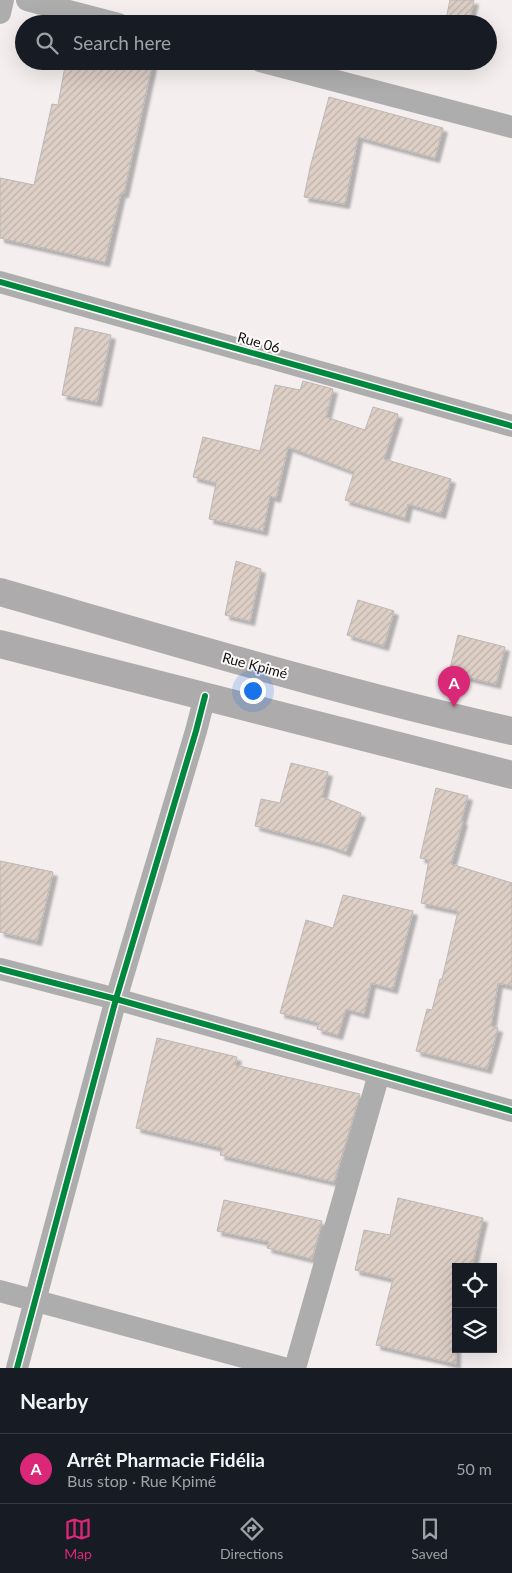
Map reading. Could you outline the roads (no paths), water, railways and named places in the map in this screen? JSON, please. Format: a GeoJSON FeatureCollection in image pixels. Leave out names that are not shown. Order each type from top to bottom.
{"type":"FeatureCollection","features":[{"type":"Feature","properties":{"kind":"main road","name":"Rue Kpimé"},"geometry":{"type":"LineString","coordinates":[[0,592],[221,656],[446,716],[512,731]]}},
{"type":"Feature","properties":{"kind":"main road"},"geometry":{"type":"LineString","coordinates":[[0,644],[512,774]]}},
{"type":"Feature","properties":{"kind":"street"},"geometry":{"type":"LineString","coordinates":[[0,13],[3,0]]}},
{"type":"Feature","properties":{"kind":"street"},"geometry":{"type":"LineString","coordinates":[[27,0],[84,15]]}},
{"type":"Feature","properties":{"kind":"street"},"geometry":{"type":"LineString","coordinates":[[294,70],[512,127]]}},
{"type":"Feature","properties":{"kind":"street","name":"Rue 06"},"geometry":{"type":"LineString","coordinates":[[0,282],[512,426]]}},
{"type":"Feature","properties":{"kind":"street"},"geometry":{"type":"LineString","coordinates":[[17,1368],[116,999],[194,740],[205,696]]}},
{"type":"Feature","properties":{"kind":"street"},"geometry":{"type":"LineString","coordinates":[[0,969],[116,999],[512,1111]]}},
{"type":"Feature","properties":{"kind":"street"},"geometry":{"type":"LineString","coordinates":[[295,1368],[379,1074]]}},
{"type":"Feature","properties":{"kind":"street"},"geometry":{"type":"LineString","coordinates":[[0,1291],[284,1368]]}},
{"type":"Feature","properties":{"kind":"place","name":"Arrêt Pharmacie Fidélia"},"geometry":{"type":"Point","coordinates":[454,707]}}]}
